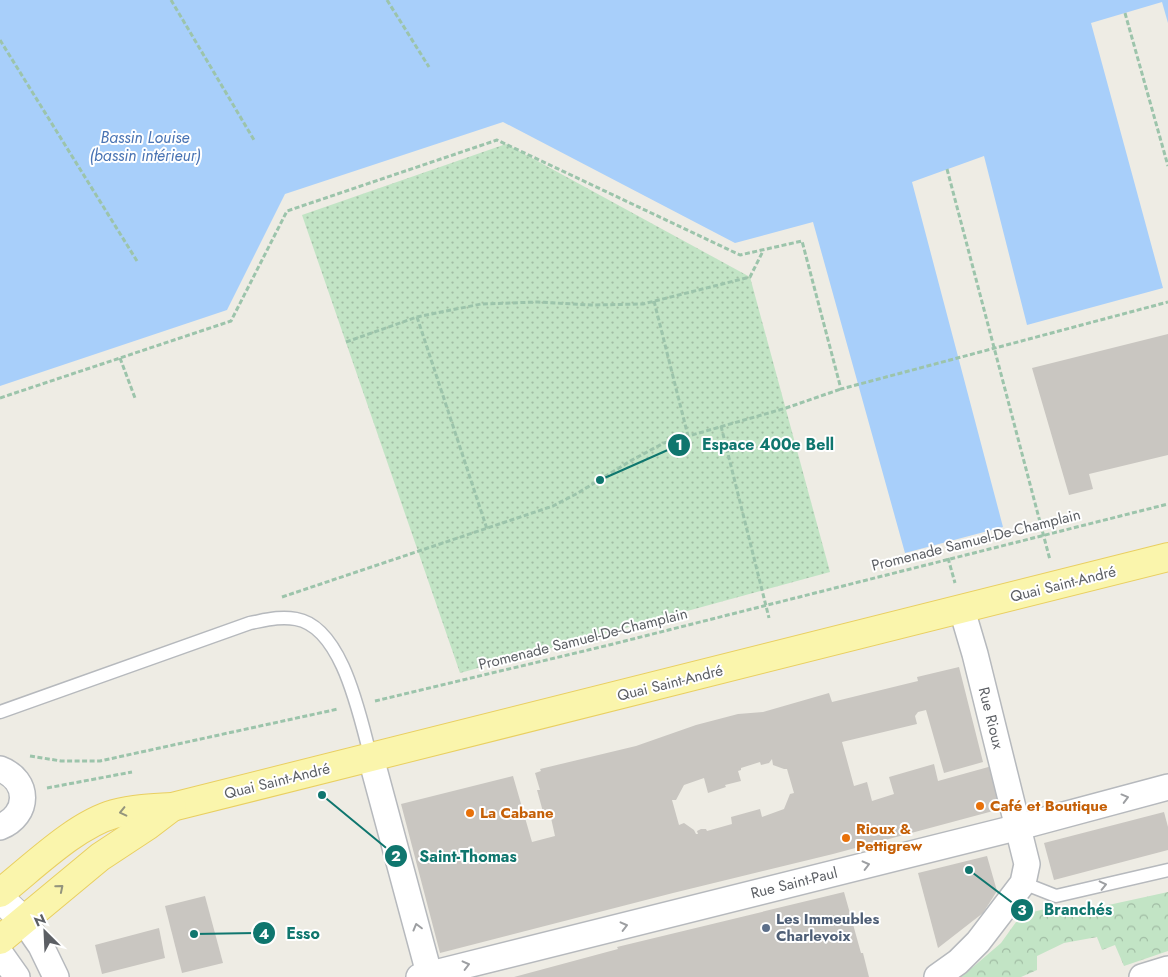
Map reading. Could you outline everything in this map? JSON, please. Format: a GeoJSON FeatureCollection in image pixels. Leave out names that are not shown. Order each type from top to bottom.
{"type":"FeatureCollection","features":[{"type":"Feature","properties":{"kind":"main road","name":"Quai Saint-André"},"geometry":{"type":"LineString","coordinates":[[0,893],[77,831],[112,814],[133,809],[172,807],[1168,557]]}},
{"type":"Feature","properties":{"kind":"main road","name":"Quai Saint-André"},"geometry":{"type":"LineString","coordinates":[[8,937],[100,856],[147,826],[172,807]]}},
{"type":"Feature","properties":{"kind":"main road"},"geometry":{"type":"LineString","coordinates":[[0,898],[8,937]]}},
{"type":"Feature","properties":{"kind":"street","name":"Rue Rioux"},"geometry":{"type":"LineString","coordinates":[[962,610],[1019,827],[1027,864],[1023,883]]}},
{"type":"Feature","properties":{"kind":"street"},"geometry":{"type":"LineString","coordinates":[[371,758],[426,976]]}},
{"type":"Feature","properties":{"kind":"street"},"geometry":{"type":"LineString","coordinates":[[0,769],[8,772],[15,778],[22,793],[21,806],[17,815],[10,822],[0,827]]}},
{"type":"Feature","properties":{"kind":"street","name":"Rue Saint-Paul"},"geometry":{"type":"LineString","coordinates":[[426,976],[1019,827],[1168,787]]}},
{"type":"Feature","properties":{"kind":"street"},"geometry":{"type":"LineString","coordinates":[[937,977],[958,962],[978,942],[1023,883]]}},
{"type":"Feature","properties":{"kind":"street"},"geometry":{"type":"LineString","coordinates":[[17,977],[8,937],[41,946],[56,977]]}},
{"type":"Feature","properties":{"kind":"street"},"geometry":{"type":"LineString","coordinates":[[1142,977],[1168,969]]}},
{"type":"Feature","properties":{"kind":"lane"},"geometry":{"type":"LineString","coordinates":[[0,712],[250,623],[276,617],[298,619],[317,630],[333,647],[345,671],[371,758]]}},
{"type":"Feature","properties":{"kind":"lane"},"geometry":{"type":"LineString","coordinates":[[1023,883],[1056,896],[1168,870]]}},
{"type":"Feature","properties":{"kind":"path"},"geometry":{"type":"LineString","coordinates":[[171,0],[254,140]]}},
{"type":"Feature","properties":{"kind":"path"},"geometry":{"type":"LineString","coordinates":[[387,0],[429,67]]}},
{"type":"Feature","properties":{"kind":"path"},"geometry":{"type":"LineString","coordinates":[[1125,13],[1168,166]]}},
{"type":"Feature","properties":{"kind":"path"},"geometry":{"type":"LineString","coordinates":[[0,40],[137,261]]}},
{"type":"Feature","properties":{"kind":"path"},"geometry":{"type":"LineString","coordinates":[[0,398],[231,321],[287,211],[497,140],[740,256],[802,241],[841,389]]}},
{"type":"Feature","properties":{"kind":"path"},"geometry":{"type":"LineString","coordinates":[[947,170],[1057,586]]}},
{"type":"Feature","properties":{"kind":"path"},"geometry":{"type":"LineString","coordinates":[[346,342],[417,317],[482,304],[538,302],[634,304],[654,301],[750,277],[763,250]]}},
{"type":"Feature","properties":{"kind":"path"},"geometry":{"type":"LineString","coordinates":[[654,301],[688,436]]}},
{"type":"Feature","properties":{"kind":"path"},"geometry":{"type":"LineString","coordinates":[[281,598],[553,506],[646,452],[664,444],[786,408],[841,389],[1168,302]]}},
{"type":"Feature","properties":{"kind":"path"},"geometry":{"type":"LineString","coordinates":[[417,317],[487,529]]}},
{"type":"Feature","properties":{"kind":"path"},"geometry":{"type":"LineString","coordinates":[[120,358],[135,398]]}},
{"type":"Feature","properties":{"kind":"path"},"geometry":{"type":"LineString","coordinates":[[722,426],[769,618]]}},
{"type":"Feature","properties":{"kind":"path","name":"Promenade Samuel-De-Champlain"},"geometry":{"type":"LineString","coordinates":[[24,755],[61,761],[87,762],[107,760],[356,705],[599,647],[1168,504]]}},
{"type":"Feature","properties":{"kind":"path"},"geometry":{"type":"LineString","coordinates":[[22,793],[132,772]]}},
{"type":"Feature","properties":{"kind":"green space"},"geometry":{"type":"Polygon","coordinates":[[[506,144],[750,277],[830,572],[460,673],[302,215],[506,144]]]}},
{"type":"Feature","properties":{"kind":"green space"},"geometry":{"type":"Polygon","coordinates":[[[1168,892],[1168,951],[1124,966],[1115,945],[1102,950],[1097,937],[1064,943],[1037,956],[1037,970],[1021,977],[957,977],[973,967],[1001,943],[1021,915],[1049,908],[1058,916],[1168,892]]]}},
{"type":"Feature","properties":{"kind":"water","name":"Bassin Louise (bassin intérieur)"},"geometry":{"type":"Polygon","coordinates":[[[0,0],[1168,0],[1168,23],[1162,2],[1091,23],[1163,288],[1027,325],[984,156],[912,182],[1003,527],[905,553],[813,222],[735,243],[503,122],[285,194],[227,310],[0,386],[0,0]]]}},
{"type":"Feature","properties":{"kind":"building"},"geometry":{"type":"Polygon","coordinates":[[[1168,334],[1168,455],[1089,474],[1093,489],[1069,495],[1032,368],[1168,334]]]}},
{"type":"Feature","properties":{"kind":"building"},"geometry":{"type":"Polygon","coordinates":[[[959,667],[983,762],[944,773],[926,710],[918,712],[915,716],[917,724],[842,742],[854,786],[867,782],[872,801],[894,794],[889,777],[934,764],[938,781],[992,766],[1008,807],[833,854],[440,953],[401,804],[513,776],[532,842],[555,836],[551,818],[545,819],[537,790],[540,790],[535,773],[541,771],[540,769],[636,746],[696,725],[738,714],[763,712],[829,693],[832,702],[918,681],[917,677],[959,667]],[[772,759],[769,763],[761,765],[760,762],[741,768],[738,771],[741,781],[725,785],[726,787],[708,793],[704,778],[684,785],[676,800],[672,800],[679,825],[684,823],[698,834],[697,831],[701,829],[706,829],[707,831],[732,824],[731,817],[760,809],[762,817],[784,809],[790,794],[794,793],[787,769],[773,765],[772,759]]]}},
{"type":"Feature","properties":{"kind":"building"},"geometry":{"type":"Polygon","coordinates":[[[1164,812],[1168,827],[1168,850],[1054,880],[1044,843],[1164,812]]]}},
{"type":"Feature","properties":{"kind":"building"},"geometry":{"type":"Polygon","coordinates":[[[987,856],[997,891],[983,913],[938,948],[918,873],[987,856]]]}},
{"type":"Feature","properties":{"kind":"building"},"geometry":{"type":"Polygon","coordinates":[[[844,892],[869,977],[514,977],[618,949],[617,947],[844,892]]]}},
{"type":"Feature","properties":{"kind":"building"},"geometry":{"type":"Polygon","coordinates":[[[205,896],[223,963],[182,973],[165,906],[205,896]]]}},
{"type":"Feature","properties":{"kind":"building"},"geometry":{"type":"Polygon","coordinates":[[[159,928],[165,958],[102,974],[95,945],[159,928]]]}},
{"type":"Feature","properties":{"kind":"place","name":"Espace 400e Bell"},"geometry":{"type":"Point","coordinates":[600,480]}},
{"type":"Feature","properties":{"kind":"place","name":"Saint-Thomas"},"geometry":{"type":"Point","coordinates":[322,795]}},
{"type":"Feature","properties":{"kind":"place","name":"Café et Boutique"},"geometry":{"type":"Point","coordinates":[980,806]}},
{"type":"Feature","properties":{"kind":"place","name":"La Cabane"},"geometry":{"type":"Point","coordinates":[470,813]}},
{"type":"Feature","properties":{"kind":"place","name":"Rioux & Pettigrew"},"geometry":{"type":"Point","coordinates":[846,838]}},
{"type":"Feature","properties":{"kind":"place","name":"Branchés"},"geometry":{"type":"Point","coordinates":[969,870]}},
{"type":"Feature","properties":{"kind":"place","name":"Les Immeubles Charlevoix"},"geometry":{"type":"Point","coordinates":[766,928]}},
{"type":"Feature","properties":{"kind":"place","name":"Esso"},"geometry":{"type":"Point","coordinates":[194,934]}}]}
